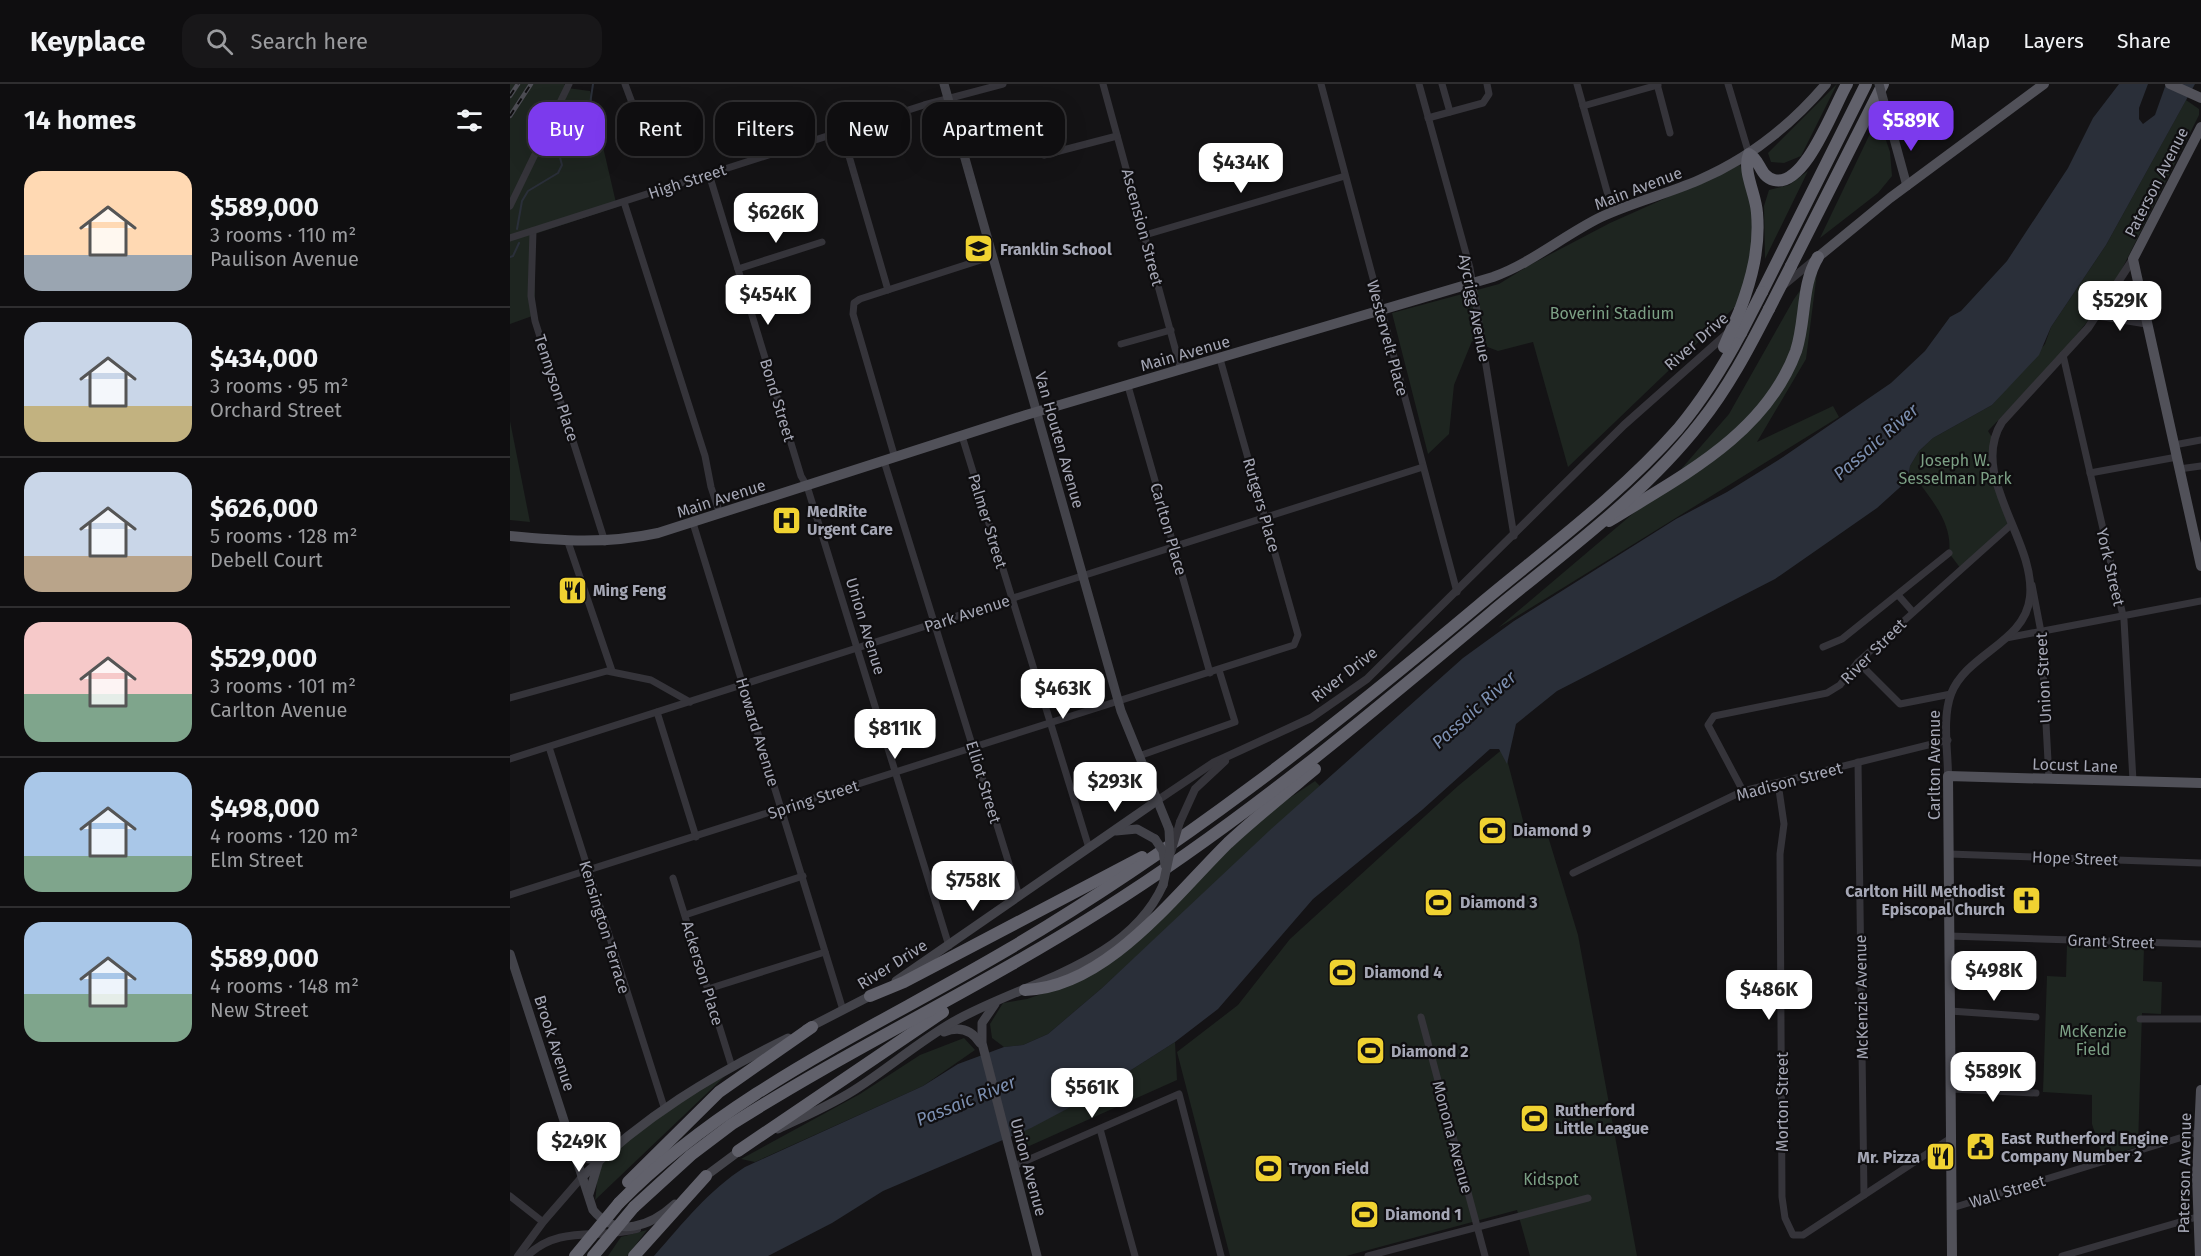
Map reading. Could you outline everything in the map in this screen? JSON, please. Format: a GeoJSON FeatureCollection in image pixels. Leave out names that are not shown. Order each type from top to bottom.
{"type":"FeatureCollection","features":[{"type":"Feature","properties":{"kind":"highway"},"geometry":{"type":"LineString","coordinates":[[1749,154],[1768,177],[1780,181],[1793,177],[1808,159],[1847,84]]}},
{"type":"Feature","properties":{"kind":"highway"},"geometry":{"type":"LineString","coordinates":[[616,1201],[668,1156],[724,1113],[1054,922],[1203,823],[1347,715],[1651,457],[1688,416],[1710,386],[1741,333],[1866,84]]}},
{"type":"Feature","properties":{"kind":"highway"},"geometry":{"type":"LineString","coordinates":[[593,1256],[634,1207],[691,1155],[746,1115],[995,974],[1112,904],[1212,836],[1316,758],[1416,676],[1661,467],[1699,425],[1732,377],[1770,309],[1881,84]]}},
{"type":"Feature","properties":{"kind":"highway"},"geometry":{"type":"LineString","coordinates":[[1688,416],[1724,347],[1752,274],[1757,240],[1755,199],[1746,165],[1749,154]]}},
{"type":"Feature","properties":{"kind":"highway"},"geometry":{"type":"LineString","coordinates":[[1573,544],[1714,454],[1760,411],[1783,379],[1796,351],[1809,276],[1818,257]]}},
{"type":"Feature","properties":{"kind":"highway"},"geometry":{"type":"LineString","coordinates":[[1025,990],[1047,987],[1077,975],[1136,937],[1229,842],[1343,746],[1416,676]]}},
{"type":"Feature","properties":{"kind":"highway"},"geometry":{"type":"LineString","coordinates":[[870,996],[904,982],[1203,823]]}},
{"type":"Feature","properties":{"kind":"highway"},"geometry":{"type":"LineString","coordinates":[[738,1151],[995,974]]}},
{"type":"Feature","properties":{"kind":"highway"},"geometry":{"type":"LineString","coordinates":[[575,1256],[616,1201],[719,1092],[812,1027]]}},
{"type":"Feature","properties":{"kind":"highway"},"geometry":{"type":"LineString","coordinates":[[634,1256],[706,1176]]}},
{"type":"Feature","properties":{"kind":"main road","name":"Van Houten Avenue"},"geometry":{"type":"LineString","coordinates":[[944,84],[1118,702],[1168,829],[1169,860],[1163,885]]}},
{"type":"Feature","properties":{"kind":"main road","name":"Main Avenue"},"geometry":{"type":"LineString","coordinates":[[510,536],[568,542],[605,542],[640,537],[693,523],[1037,412],[1509,272],[1560,239],[1612,213],[1699,180],[1749,154],[1803,108],[1826,84]]}},
{"type":"Feature","properties":{"kind":"main road"},"geometry":{"type":"LineString","coordinates":[[1881,84],[1907,186]]}},
{"type":"Feature","properties":{"kind":"main road"},"geometry":{"type":"LineString","coordinates":[[2170,84],[2198,97]]}},
{"type":"Feature","properties":{"kind":"main road","name":"River Drive"},"geometry":{"type":"LineString","coordinates":[[1818,257],[2039,86]]}},
{"type":"Feature","properties":{"kind":"main road","name":"Paterson Avenue"},"geometry":{"type":"LineString","coordinates":[[2201,127],[2133,260],[2179,469],[2198,539],[2201,566]]}},
{"type":"Feature","properties":{"kind":"main road","name":"Locust Lane"},"geometry":{"type":"LineString","coordinates":[[1948,776],[2201,783]]}},
{"type":"Feature","properties":{"kind":"main road","name":"Carlton Avenue"},"geometry":{"type":"LineString","coordinates":[[1948,776],[1952,1256]]}},
{"type":"Feature","properties":{"kind":"main road","name":"River Drive"},"geometry":{"type":"LineString","coordinates":[[582,1177],[664,1107],[732,1067],[870,996],[949,946],[1158,800]]}},
{"type":"Feature","properties":{"kind":"main road"},"geometry":{"type":"LineString","coordinates":[[605,1155],[592,1177],[590,1202],[598,1216],[613,1225],[630,1227],[656,1219],[738,1151],[846,1096],[958,1019],[1025,990],[1094,954],[1120,937],[1148,912],[1163,885],[1164,858],[1155,839],[1144,831],[1130,828],[1108,834]]}},
{"type":"Feature","properties":{"kind":"main road","name":"Brook Avenue"},"geometry":{"type":"LineString","coordinates":[[510,954],[574,1145],[590,1202]]}},
{"type":"Feature","properties":{"kind":"main road"},"geometry":{"type":"LineString","coordinates":[[983,1050],[982,1023],[999,1000]]}},
{"type":"Feature","properties":{"kind":"main road"},"geometry":{"type":"LineString","coordinates":[[915,1047],[947,1031],[961,1029],[972,1033],[983,1050]]}},
{"type":"Feature","properties":{"kind":"main road","name":"Union Avenue"},"geometry":{"type":"LineString","coordinates":[[983,1050],[1037,1256]]}},
{"type":"Feature","properties":{"kind":"main road","name":"Paterson Avenue"},"geometry":{"type":"LineString","coordinates":[[2200,1256],[2198,1217],[2201,1090]]}},
{"type":"Feature","properties":{"kind":"main road"},"geometry":{"type":"LineString","coordinates":[[574,1145],[589,1159],[605,1155]]}},
{"type":"Feature","properties":{"kind":"street"},"geometry":{"type":"LineString","coordinates":[[510,206],[569,84]]}},
{"type":"Feature","properties":{"kind":"street"},"geometry":{"type":"LineString","coordinates":[[625,84],[632,102]]}},
{"type":"Feature","properties":{"kind":"street","name":"High Street"},"geometry":{"type":"LineString","coordinates":[[910,110],[1003,84]]}},
{"type":"Feature","properties":{"kind":"street","name":"Ascension Street"},"geometry":{"type":"LineString","coordinates":[[1103,84],[1181,370]]}},
{"type":"Feature","properties":{"kind":"street","name":"Westervelt Place"},"geometry":{"type":"LineString","coordinates":[[1321,84],[1457,592]]}},
{"type":"Feature","properties":{"kind":"street","name":"Aycrigg Avenue"},"geometry":{"type":"LineString","coordinates":[[1419,84],[1473,283],[1514,536]]}},
{"type":"Feature","properties":{"kind":"street"},"geometry":{"type":"LineString","coordinates":[[1442,84],[1450,112]]}},
{"type":"Feature","properties":{"kind":"street"},"geometry":{"type":"LineString","coordinates":[[1428,118],[1483,103],[1489,94],[1487,84]]}},
{"type":"Feature","properties":{"kind":"street"},"geometry":{"type":"LineString","coordinates":[[1577,84],[1612,213]]}},
{"type":"Feature","properties":{"kind":"street"},"geometry":{"type":"LineString","coordinates":[[1728,84],[1749,154]]}},
{"type":"Feature","properties":{"kind":"street"},"geometry":{"type":"LineString","coordinates":[[1583,105],[1657,85],[1670,133]]}},
{"type":"Feature","properties":{"kind":"street"},"geometry":{"type":"LineString","coordinates":[[1065,150],[1118,136]]}},
{"type":"Feature","properties":{"kind":"street","name":"High Street"},"geometry":{"type":"LineString","coordinates":[[510,238],[827,137]]}},
{"type":"Feature","properties":{"kind":"street"},"geometry":{"type":"LineString","coordinates":[[849,156],[888,290],[993,256]]}},
{"type":"Feature","properties":{"kind":"street","name":"Bond Street"},"geometry":{"type":"LineString","coordinates":[[709,174],[801,476],[807,486]]}},
{"type":"Feature","properties":{"kind":"street"},"geometry":{"type":"LineString","coordinates":[[1145,235],[1345,176]]}},
{"type":"Feature","properties":{"kind":"street"},"geometry":{"type":"LineString","coordinates":[[624,202],[705,456],[711,487],[720,514]]}},
{"type":"Feature","properties":{"kind":"street","name":"Tennyson Place"},"geometry":{"type":"LineString","coordinates":[[533,231],[531,296],[535,321],[605,542]]}},
{"type":"Feature","properties":{"kind":"street"},"geometry":{"type":"LineString","coordinates":[[738,269],[822,243]]}},
{"type":"Feature","properties":{"kind":"street","name":"River Drive"},"geometry":{"type":"LineString","coordinates":[[1158,800],[1203,769],[1311,717],[1351,692],[1386,662],[1625,424],[1818,257]]}},
{"type":"Feature","properties":{"kind":"street","name":"Carlton Avenue"},"geometry":{"type":"LineString","coordinates":[[1948,776],[1948,712],[1951,694],[1964,673],[2005,639],[2026,613],[2031,593],[2012,524],[1992,469],[1993,439],[2002,422],[2098,316],[2133,260]]}},
{"type":"Feature","properties":{"kind":"street","name":"Elliot Street"},"geometry":{"type":"LineString","coordinates":[[888,290],[854,303],[858,328],[890,459],[935,624],[1019,896]]}},
{"type":"Feature","properties":{"kind":"street"},"geometry":{"type":"LineString","coordinates":[[2098,316],[2146,324]]}},
{"type":"Feature","properties":{"kind":"street"},"geometry":{"type":"LineString","coordinates":[[1121,344],[1171,330]]}},
{"type":"Feature","properties":{"kind":"street","name":"York Street"},"geometry":{"type":"LineString","coordinates":[[2063,356],[2123,616],[2133,781]]}},
{"type":"Feature","properties":{"kind":"street","name":"Rutgers Place"},"geometry":{"type":"LineString","coordinates":[[1220,359],[1298,635],[1298,641],[1288,647]]}},
{"type":"Feature","properties":{"kind":"street","name":"Carlton Place"},"geometry":{"type":"LineString","coordinates":[[1128,386],[1210,673]]}},
{"type":"Feature","properties":{"kind":"street","name":"Palmer Street"},"geometry":{"type":"LineString","coordinates":[[962,436],[1089,848]]}},
{"type":"Feature","properties":{"kind":"street"},"geometry":{"type":"LineString","coordinates":[[2174,445],[2201,440]]}},
{"type":"Feature","properties":{"kind":"street"},"geometry":{"type":"LineString","coordinates":[[2090,473],[2177,457]]}},
{"type":"Feature","properties":{"kind":"street","name":"Park Avenue"},"geometry":{"type":"LineString","coordinates":[[510,759],[1423,466]]}},
{"type":"Feature","properties":{"kind":"street"},"geometry":{"type":"LineString","coordinates":[[2179,469],[2201,466]]}},
{"type":"Feature","properties":{"kind":"street","name":"Union Avenue"},"geometry":{"type":"LineString","coordinates":[[807,486],[949,946]]}},
{"type":"Feature","properties":{"kind":"street","name":"Howard Avenue"},"geometry":{"type":"LineString","coordinates":[[693,523],[843,1010]]}},
{"type":"Feature","properties":{"kind":"street","name":"River Street"},"geometry":{"type":"LineString","coordinates":[[1743,791],[1708,725],[1714,716],[1827,693],[1840,685],[1858,662],[2012,524]]}},
{"type":"Feature","properties":{"kind":"street"},"geometry":{"type":"LineString","coordinates":[[568,542],[612,671]]}},
{"type":"Feature","properties":{"kind":"street"},"geometry":{"type":"LineString","coordinates":[[1823,647],[1842,639],[1949,553]]}},
{"type":"Feature","properties":{"kind":"street","name":"Union Street"},"geometry":{"type":"LineString","coordinates":[[2029,579],[2041,632],[2049,779]]}},
{"type":"Feature","properties":{"kind":"street"},"geometry":{"type":"LineString","coordinates":[[1898,595],[1913,612]]}},
{"type":"Feature","properties":{"kind":"street"},"geometry":{"type":"LineString","coordinates":[[2005,639],[2201,601]]}},
{"type":"Feature","properties":{"kind":"street","name":"Spring Street"},"geometry":{"type":"LineString","coordinates":[[510,895],[1288,647]]}},
{"type":"Feature","properties":{"kind":"street"},"geometry":{"type":"LineString","coordinates":[[1858,662],[1900,704],[1951,694]]}},
{"type":"Feature","properties":{"kind":"street"},"geometry":{"type":"LineString","coordinates":[[1139,756],[1235,722],[1219,670]]}},
{"type":"Feature","properties":{"kind":"street"},"geometry":{"type":"LineString","coordinates":[[510,698],[600,672],[612,671],[651,680],[690,702]]}},
{"type":"Feature","properties":{"kind":"street"},"geometry":{"type":"LineString","coordinates":[[657,712],[696,837]]}},
{"type":"Feature","properties":{"kind":"street","name":"Madison Street"},"geometry":{"type":"LineString","coordinates":[[1573,873],[1743,791],[1948,740]]}},
{"type":"Feature","properties":{"kind":"street","name":"Kensington Terrace"},"geometry":{"type":"LineString","coordinates":[[549,747],[664,1107]]}},
{"type":"Feature","properties":{"kind":"street"},"geometry":{"type":"LineString","coordinates":[[1169,860],[1180,822],[1195,789],[1235,754]]}},
{"type":"Feature","properties":{"kind":"street","name":"McKenzie Avenue"},"geometry":{"type":"LineString","coordinates":[[1858,762],[1864,1196]]}},
{"type":"Feature","properties":{"kind":"street","name":"Morton Street"},"geometry":{"type":"LineString","coordinates":[[1778,783],[1785,824],[1780,854],[1782,1197],[1787,1226],[1794,1235],[1798,1236],[1864,1196]]}},
{"type":"Feature","properties":{"kind":"street","name":"Hope Street"},"geometry":{"type":"LineString","coordinates":[[1949,854],[2201,863]]}},
{"type":"Feature","properties":{"kind":"street"},"geometry":{"type":"LineString","coordinates":[[685,915],[803,876]]}},
{"type":"Feature","properties":{"kind":"street","name":"Ackerson Place"},"geometry":{"type":"LineString","coordinates":[[673,878],[732,1067]]}},
{"type":"Feature","properties":{"kind":"street","name":"Grant Street"},"geometry":{"type":"LineString","coordinates":[[1949,936],[2201,944]]}},
{"type":"Feature","properties":{"kind":"street"},"geometry":{"type":"LineString","coordinates":[[708,989],[825,952]]}},
{"type":"Feature","properties":{"kind":"street"},"geometry":{"type":"LineString","coordinates":[[1950,1011],[2036,1017]]}},
{"type":"Feature","properties":{"kind":"street","name":"Monona Avenue"},"geometry":{"type":"LineString","coordinates":[[1421,1017],[1485,1256]]}},
{"type":"Feature","properties":{"kind":"street"},"geometry":{"type":"LineString","coordinates":[[2140,1019],[2201,1019]]}},
{"type":"Feature","properties":{"kind":"street"},"geometry":{"type":"LineString","coordinates":[[1951,1089],[2036,1093]]}},
{"type":"Feature","properties":{"kind":"street"},"geometry":{"type":"LineString","coordinates":[[1014,1166],[1179,1094],[1221,1256]]}},
{"type":"Feature","properties":{"kind":"street"},"geometry":{"type":"LineString","coordinates":[[1100,1129],[1135,1256]]}},
{"type":"Feature","properties":{"kind":"street","name":"Wall Street"},"geometry":{"type":"LineString","coordinates":[[1952,1208],[2199,1132]]}},
{"type":"Feature","properties":{"kind":"street"},"geometry":{"type":"LineString","coordinates":[[1864,1196],[1951,1138]]}},
{"type":"Feature","properties":{"kind":"street"},"geometry":{"type":"LineString","coordinates":[[518,1256],[543,1222],[582,1177]]}},
{"type":"Feature","properties":{"kind":"street"},"geometry":{"type":"LineString","coordinates":[[510,1196],[543,1222]]}},
{"type":"Feature","properties":{"kind":"street"},"geometry":{"type":"LineString","coordinates":[[1368,1256],[1394,1253],[1588,1198]]}},
{"type":"Feature","properties":{"kind":"street"},"geometry":{"type":"LineString","coordinates":[[2062,1256],[2198,1217]]}},
{"type":"Feature","properties":{"kind":"street"},"geometry":{"type":"LineString","coordinates":[[527,1256],[555,1237],[575,1233],[630,1231],[656,1219]]}},
{"type":"Feature","properties":{"kind":"green space"},"geometry":{"type":"Polygon","coordinates":[[[510,84],[564,84],[567,88],[590,91],[593,102],[528,102],[528,156],[605,155],[617,207],[535,234],[535,315],[510,324],[510,84]]]}},
{"type":"Feature","properties":{"kind":"green space"},"geometry":{"type":"Polygon","coordinates":[[[1837,84],[1801,156],[1784,163],[1771,162],[1768,153],[1837,84]]]}},
{"type":"Feature","properties":{"kind":"green space","name":"Joseph W. Sesselman Park"},"geometry":{"type":"Polygon","coordinates":[[[2186,100],[2199,109],[2199,115],[2109,295],[2060,355],[1988,431],[1993,439],[1991,448],[2012,524],[1961,569],[1949,553],[1948,532],[1939,512],[1914,476],[1908,480],[1910,466],[1919,451],[1933,438],[1992,405],[2045,344],[2051,327],[2106,245],[2186,100]]]}},
{"type":"Feature","properties":{"kind":"green space"},"geometry":{"type":"Polygon","coordinates":[[[1878,117],[1890,152],[1892,176],[1878,193],[1820,238],[1878,117]]]}},
{"type":"Feature","properties":{"kind":"green space","name":"Boverini Stadium"},"geometry":{"type":"Polygon","coordinates":[[[1740,165],[1753,197],[1753,259],[1736,306],[1568,467],[1533,342],[1498,351],[1472,341],[1454,385],[1449,434],[1428,454],[1392,313],[1499,284],[1528,266],[1610,223],[1740,165]]]}},
{"type":"Feature","properties":{"kind":"green space"},"geometry":{"type":"Polygon","coordinates":[[[1808,171],[1765,259],[1764,206],[1769,190],[1789,185],[1808,171]]]}},
{"type":"Feature","properties":{"kind":"green space"},"geometry":{"type":"Polygon","coordinates":[[[1818,265],[1806,359],[1757,442],[1833,406],[1839,417],[1498,628],[1669,483],[1729,414],[1794,299],[1818,265]]]}},
{"type":"Feature","properties":{"kind":"green space"},"geometry":{"type":"Polygon","coordinates":[[[510,421],[530,522],[510,520],[510,421]]]}},
{"type":"Feature","properties":{"kind":"green space","name":"Kidspot"},"geometry":{"type":"Polygon","coordinates":[[[1504,748],[1526,832],[1547,833],[1578,935],[1637,1256],[1530,1256],[1517,1210],[1346,1256],[1230,1256],[1177,1052],[1238,1005],[1290,939],[1458,786],[1504,748]]]}},
{"type":"Feature","properties":{"kind":"green space"},"geometry":{"type":"Polygon","coordinates":[[[1315,781],[1320,786],[1102,988],[1048,1034],[1023,1045],[1004,1047],[992,1038],[990,1024],[1003,1003],[1027,999],[1062,987],[1228,851],[1273,809],[1315,781]]]}},
{"type":"Feature","properties":{"kind":"green space","name":"McKenzie Field"},"geometry":{"type":"Polygon","coordinates":[[[2067,944],[2144,947],[2143,981],[2162,982],[2161,1014],[2142,1013],[2138,1147],[2103,1157],[2092,1124],[2092,1095],[2043,1092],[2047,976],[2066,977],[2067,944]]]}},
{"type":"Feature","properties":{"kind":"green space"},"geometry":{"type":"Polygon","coordinates":[[[964,1038],[975,1050],[923,1086],[755,1162],[741,1159],[860,1094],[920,1055],[964,1038]]]}},
{"type":"Feature","properties":{"kind":"green space"},"geometry":{"type":"Polygon","coordinates":[[[1175,1042],[1177,1080],[1027,1147],[1017,1134],[1084,1100],[1175,1042]]]}},
{"type":"Feature","properties":{"kind":"green space"},"geometry":{"type":"Polygon","coordinates":[[[725,1076],[595,1200],[599,1170],[608,1157],[658,1117],[725,1076]]]}},
{"type":"Feature","properties":{"kind":"green space"},"geometry":{"type":"Polygon","coordinates":[[[647,1230],[627,1256],[608,1256],[621,1237],[647,1230]]]}},
{"type":"Feature","properties":{"kind":"water","name":"Passaic River"},"geometry":{"type":"Polygon","coordinates":[[[2119,84],[2195,84],[2106,245],[2051,327],[2039,355],[1992,405],[1933,438],[1919,451],[1910,466],[1908,480],[1877,508],[1775,579],[1557,691],[1516,724],[1507,764],[1499,749],[1490,749],[1422,810],[1313,899],[1218,1009],[1175,1042],[1084,1100],[1031,1128],[883,1191],[832,1223],[768,1256],[654,1256],[708,1197],[745,1167],[923,1086],[958,1064],[1004,1047],[1023,1045],[1048,1034],[1102,988],[1269,831],[1463,658],[1514,621],[1676,519],[1727,492],[1783,457],[1891,383],[1925,351],[1950,317],[1961,311],[2007,261],[2068,168],[2093,118],[2119,84]]]}},
{"type":"Feature","properties":{"kind":"pier"},"geometry":{"type":"Polygon","coordinates":[[[2148,84],[2166,84],[2155,115],[2143,124],[2139,119],[2139,108],[2148,84]]]}},
{"type":"Feature","properties":{"kind":"waterway"},"geometry":{"type":"LineString","coordinates":[[517,229],[522,201],[528,191],[558,173],[562,165],[558,150],[566,133],[590,104],[593,84]]}},
{"type":"Feature","properties":{"kind":"waterway"},"geometry":{"type":"LineString","coordinates":[[510,257],[513,256],[519,243]]}},
{"type":"Feature","properties":{"kind":"railway"},"geometry":{"type":"LineString","coordinates":[[510,96],[518,84]]}},
{"type":"Feature","properties":{"kind":"railway"},"geometry":{"type":"LineString","coordinates":[[510,116],[531,84]]}},
{"type":"Feature","properties":{"kind":"place","name":"Franklin School"},"geometry":{"type":"Point","coordinates":[979,249]}},
{"type":"Feature","properties":{"kind":"place","name":"MedRite Urgent Care"},"geometry":{"type":"Point","coordinates":[786,520]}},
{"type":"Feature","properties":{"kind":"place","name":"Ming Feng"},"geometry":{"type":"Point","coordinates":[572,590]}},
{"type":"Feature","properties":{"kind":"place","name":"Diamond 9"},"geometry":{"type":"Point","coordinates":[1492,830]}},
{"type":"Feature","properties":{"kind":"place","name":"Carlton Hill Methodist Episcopal Church"},"geometry":{"type":"Point","coordinates":[2026,900]}},
{"type":"Feature","properties":{"kind":"place","name":"Diamond 3"},"geometry":{"type":"Point","coordinates":[1439,902]}},
{"type":"Feature","properties":{"kind":"place","name":"Diamond 4"},"geometry":{"type":"Point","coordinates":[1343,972]}},
{"type":"Feature","properties":{"kind":"place","name":"Diamond 2"},"geometry":{"type":"Point","coordinates":[1370,1051]}},
{"type":"Feature","properties":{"kind":"place","name":"Rutherford Little League"},"geometry":{"type":"Point","coordinates":[1534,1119]}},
{"type":"Feature","properties":{"kind":"place","name":"East Rutherford Engine Company Number 2"},"geometry":{"type":"Point","coordinates":[1980,1147]}},
{"type":"Feature","properties":{"kind":"place","name":"Mr. Pizza"},"geometry":{"type":"Point","coordinates":[1941,1157]}},
{"type":"Feature","properties":{"kind":"place","name":"Tryon Field"},"geometry":{"type":"Point","coordinates":[1268,1168]}},
{"type":"Feature","properties":{"kind":"place","name":"Diamond 1"},"geometry":{"type":"Point","coordinates":[1364,1214]}}]}
